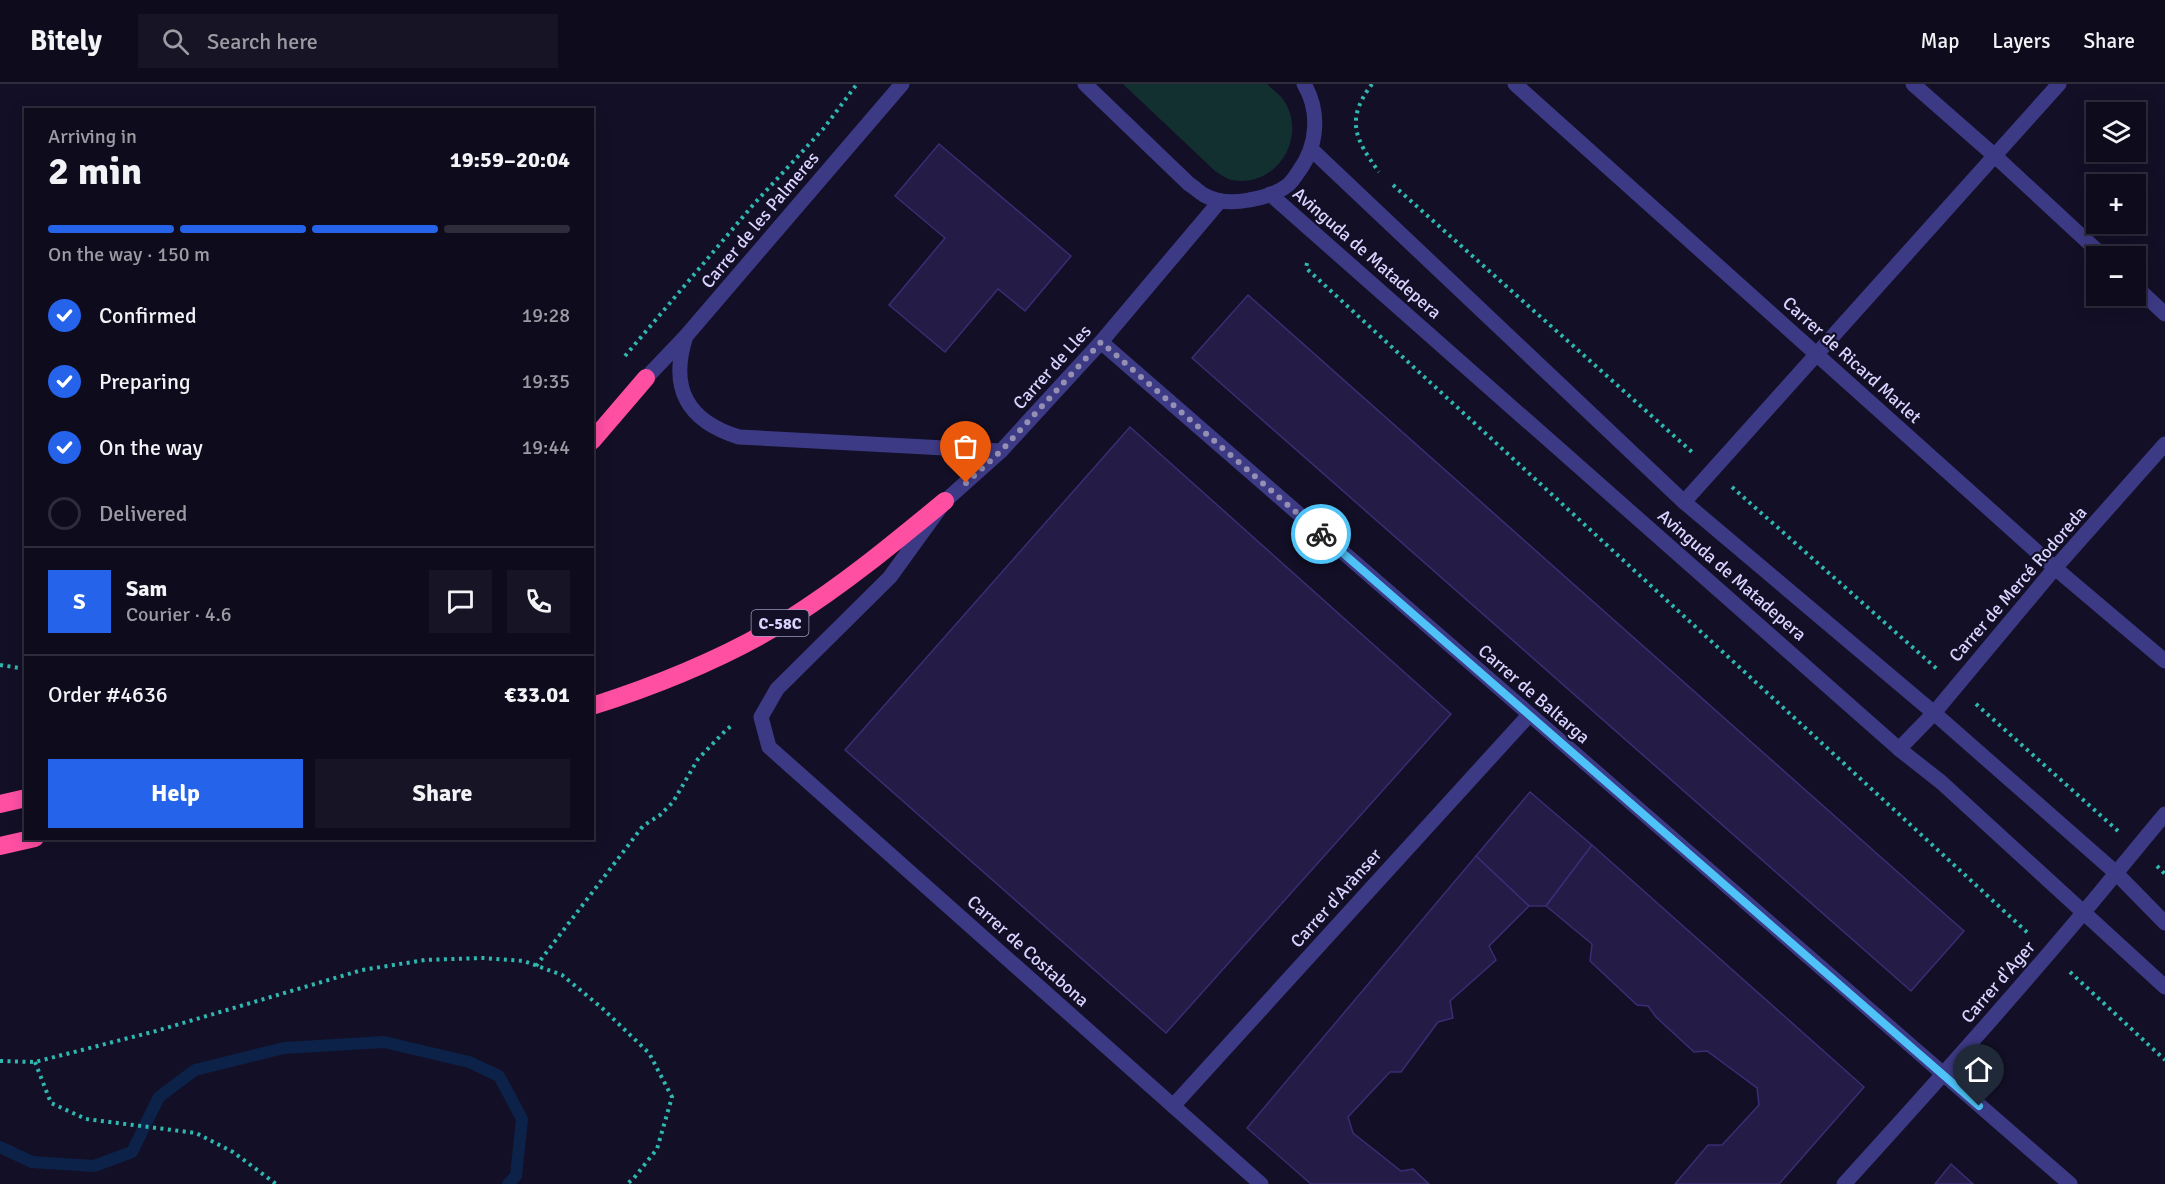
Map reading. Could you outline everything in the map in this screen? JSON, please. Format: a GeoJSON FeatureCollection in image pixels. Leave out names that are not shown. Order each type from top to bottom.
{"type":"FeatureCollection","features":[{"type":"Feature","properties":{"kind":"highway"},"geometry":{"type":"LineString","coordinates":[[594,439],[646,378]]}},
{"type":"Feature","properties":{"kind":"highway","name":"C-58C"},"geometry":{"type":"LineString","coordinates":[[594,705],[648,688],[723,654],[790,618],[870,562],[945,501]]}},
{"type":"Feature","properties":{"kind":"highway"},"geometry":{"type":"LineString","coordinates":[[0,804],[24,798]]}},
{"type":"Feature","properties":{"kind":"highway"},"geometry":{"type":"LineString","coordinates":[[0,846],[26,840]]}},
{"type":"Feature","properties":{"kind":"street","name":"Carrer de les Palmeres"},"geometry":{"type":"LineString","coordinates":[[646,378],[686,336],[902,84]]}},
{"type":"Feature","properties":{"kind":"street"},"geometry":{"type":"LineString","coordinates":[[1085,84],[1190,184],[1204,195],[1220,201],[1234,202],[1270,194],[1288,185],[1303,165],[1311,149],[1316,130],[1314,107],[1306,84]]}},
{"type":"Feature","properties":{"kind":"street","name":"Carrer de Ricard Marlet"},"geometry":{"type":"LineString","coordinates":[[1515,84],[2055,568],[2165,661]]}},
{"type":"Feature","properties":{"kind":"street"},"geometry":{"type":"LineString","coordinates":[[1912,84],[1995,156],[2092,246]]}},
{"type":"Feature","properties":{"kind":"street"},"geometry":{"type":"LineString","coordinates":[[1684,502],[2059,84]]}},
{"type":"Feature","properties":{"kind":"street","name":"Avinguda de Matadepera"},"geometry":{"type":"LineString","coordinates":[[1311,149],[1684,502],[1934,713],[2115,872],[2165,923]]}},
{"type":"Feature","properties":{"kind":"street","name":"Avinguda de Matadepera"},"geometry":{"type":"LineString","coordinates":[[1270,194],[1899,749],[1941,782],[2165,987]]}},
{"type":"Feature","properties":{"kind":"street","name":"Carrer de Lles"},"geometry":{"type":"LineString","coordinates":[[769,747],[761,717],[777,689],[890,577],[945,501],[1001,451],[1101,342],[1220,201]]}},
{"type":"Feature","properties":{"kind":"street"},"geometry":{"type":"LineString","coordinates":[[2146,296],[2165,314]]}},
{"type":"Feature","properties":{"kind":"street"},"geometry":{"type":"LineString","coordinates":[[686,336],[680,355],[679,369],[682,387],[695,412],[707,424],[721,431],[739,437],[1001,451]]}},
{"type":"Feature","properties":{"kind":"street","name":"Carrer de Baltarga"},"geometry":{"type":"LineString","coordinates":[[1101,342],[2070,1184]]}},
{"type":"Feature","properties":{"kind":"street","name":"Carrer de Mercé Rodoreda"},"geometry":{"type":"LineString","coordinates":[[1899,749],[1934,713],[2055,568],[2165,444]]}},
{"type":"Feature","properties":{"kind":"street","name":"Carrer d'Arànser"},"geometry":{"type":"LineString","coordinates":[[1173,1106],[1529,716]]}},
{"type":"Feature","properties":{"kind":"street","name":"Carrer de Costabona"},"geometry":{"type":"LineString","coordinates":[[769,747],[1261,1184]]}},
{"type":"Feature","properties":{"kind":"street"},"geometry":{"type":"LineString","coordinates":[[2084,912],[2165,814]]}},
{"type":"Feature","properties":{"kind":"street","name":"Carrer d'Ager"},"geometry":{"type":"LineString","coordinates":[[1844,1184],[2084,912]]}},
{"type":"Feature","properties":{"kind":"path"},"geometry":{"type":"LineString","coordinates":[[620,361],[753,205],[824,128],[857,84]]}},
{"type":"Feature","properties":{"kind":"path"},"geometry":{"type":"LineString","coordinates":[[1372,84],[1360,100],[1355,114],[1362,148],[1378,172],[2165,874]]}},
{"type":"Feature","properties":{"kind":"path"},"geometry":{"type":"LineString","coordinates":[[1358,193],[1378,172]]}},
{"type":"Feature","properties":{"kind":"path"},"geometry":{"type":"LineString","coordinates":[[1317,234],[1306,268],[2165,1060]]}},
{"type":"Feature","properties":{"kind":"path"},"geometry":{"type":"LineString","coordinates":[[0,664],[24,669]]}},
{"type":"Feature","properties":{"kind":"path"},"geometry":{"type":"LineString","coordinates":[[536,966],[643,826],[660,815],[673,802],[698,759],[727,729],[770,702]]}},
{"type":"Feature","properties":{"kind":"path"},"geometry":{"type":"LineString","coordinates":[[0,1061],[35,1062],[156,1030],[362,970],[425,960],[483,958],[524,961],[562,975],[602,1008],[649,1053],[672,1097],[657,1149],[627,1184]]}},
{"type":"Feature","properties":{"kind":"path"},"geometry":{"type":"LineString","coordinates":[[35,1062],[51,1104],[86,1119],[196,1133],[233,1152],[276,1184]]}},
{"type":"Feature","properties":{"kind":"green space"},"geometry":{"type":"Polygon","coordinates":[[[1123,84],[1267,84],[1284,101],[1291,118],[1292,133],[1289,146],[1283,159],[1261,177],[1247,181],[1225,178],[1123,84]]]}},
{"type":"Feature","properties":{"kind":"building"},"geometry":{"type":"Polygon","coordinates":[[[939,144],[1071,256],[1025,311],[998,289],[945,352],[889,305],[945,238],[895,196],[939,144]]]}},
{"type":"Feature","properties":{"kind":"building"},"geometry":{"type":"Polygon","coordinates":[[[1248,295],[1964,931],[1911,991],[1192,358],[1248,295]]]}},
{"type":"Feature","properties":{"kind":"building"},"geometry":{"type":"Polygon","coordinates":[[[1130,427],[1451,714],[1166,1033],[845,750],[1130,427]]]}},
{"type":"Feature","properties":{"kind":"building"},"geometry":{"type":"Polygon","coordinates":[[[1530,792],[1592,845],[1546,906],[1529,906],[1476,856],[1530,792]]]}},
{"type":"Feature","properties":{"kind":"building"},"geometry":{"type":"Polygon","coordinates":[[[1592,845],[1864,1087],[1779,1184],[1675,1184],[1708,1145],[1722,1145],[1759,1105],[1757,1088],[1707,1051],[1694,1052],[1656,1017],[1648,1006],[1637,1005],[1590,961],[1592,944],[1546,906],[1592,845]]]}},
{"type":"Feature","properties":{"kind":"building"},"geometry":{"type":"Polygon","coordinates":[[[1476,856],[1529,906],[1489,946],[1496,960],[1450,1001],[1453,1018],[1438,1022],[1401,1072],[1390,1072],[1348,1117],[1353,1133],[1401,1171],[1413,1169],[1429,1184],[1311,1184],[1247,1128],[1476,856]]]}},
{"type":"Feature","properties":{"kind":"building"},"geometry":{"type":"Polygon","coordinates":[[[1951,1164],[1973,1184],[1935,1184],[1951,1164]]]}},
{"type":"Feature","properties":{"kind":"waterway"},"geometry":{"type":"LineString","coordinates":[[0,1147],[32,1162],[94,1166],[132,1152],[159,1097],[195,1070],[284,1048],[384,1042],[469,1062],[499,1076],[522,1119],[516,1176],[508,1184]]}},
{"type":"Feature","properties":{"kind":"way so far"},"geometry":{"type":"LineString","coordinates":[[966,483],[1001,451],[1101,342],[1321,534]]}},
{"type":"Feature","properties":{"kind":"route"},"geometry":{"type":"LineString","coordinates":[[1321,534],[1979,1106]]}}]}
